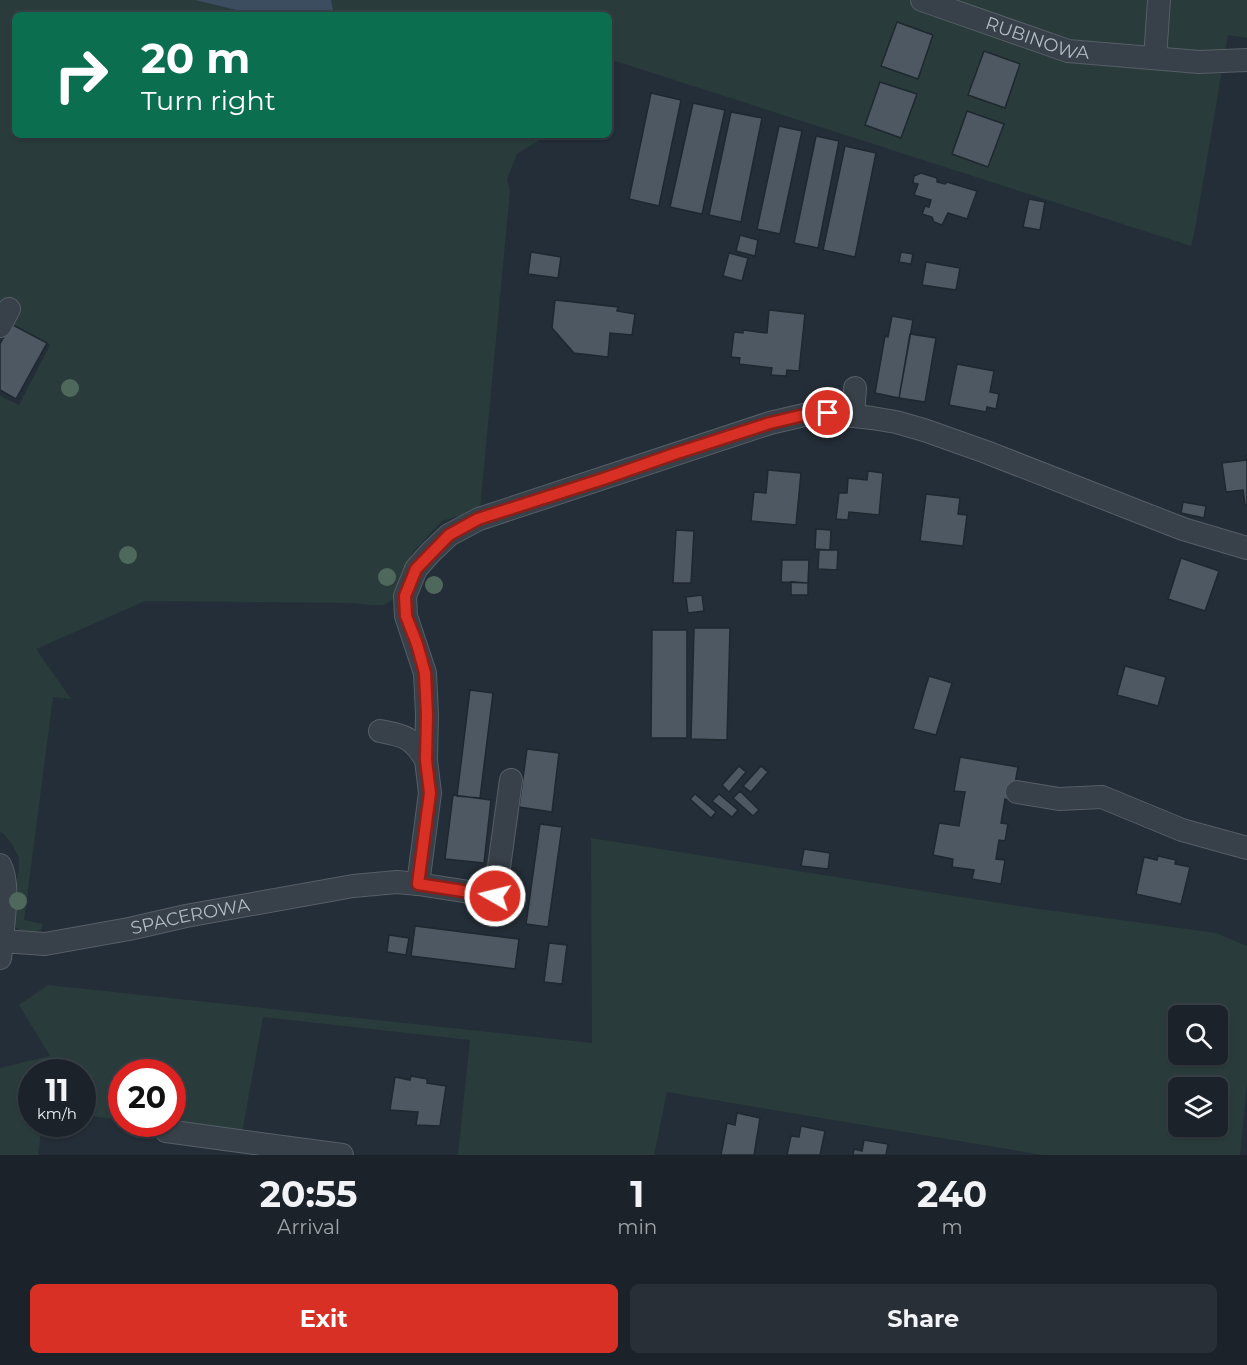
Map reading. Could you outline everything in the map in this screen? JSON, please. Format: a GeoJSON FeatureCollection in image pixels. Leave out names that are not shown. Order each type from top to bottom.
{"type":"FeatureCollection","features":[{"type":"Feature","properties":{"kind":"street","name":"RUBINOWA"},"geometry":{"type":"LineString","coordinates":[[922,0],[1068,51],[1199,62],[1247,60]]}},
{"type":"Feature","properties":{"kind":"street"},"geometry":{"type":"LineString","coordinates":[[1155,58],[1159,0]]}},
{"type":"Feature","properties":{"kind":"street"},"geometry":{"type":"LineString","coordinates":[[853,416],[855,388]]}},
{"type":"Feature","properties":{"kind":"street"},"geometry":{"type":"LineString","coordinates":[[408,883],[430,793],[426,760],[425,673],[406,616],[405,596],[416,569],[449,535],[478,519],[770,423],[804,415],[828,413],[896,422],[924,430],[1183,529],[1247,548]]}},
{"type":"Feature","properties":{"kind":"street"},"geometry":{"type":"LineString","coordinates":[[380,731],[402,735],[416,744],[426,760]]}},
{"type":"Feature","properties":{"kind":"street","name":"SPACEROWA"},"geometry":{"type":"LineString","coordinates":[[1,950],[129,930],[186,916],[354,886],[408,883],[495,896],[511,780]]}},
{"type":"Feature","properties":{"kind":"street"},"geometry":{"type":"LineString","coordinates":[[1017,792],[1059,799],[1102,797],[1182,830],[1247,848]]}},
{"type":"Feature","properties":{"kind":"street"},"geometry":{"type":"LineString","coordinates":[[0,865],[3,870],[5,893],[1,950]]}},
{"type":"Feature","properties":{"kind":"street"},"geometry":{"type":"LineString","coordinates":[[186,1134],[342,1155]]}},
{"type":"Feature","properties":{"kind":"green space"},"geometry":{"type":"Polygon","coordinates":[[[0,0],[1247,0],[1247,38],[1228,35],[1191,246],[612,60],[612,12],[12,12],[12,138],[543,138],[517,154],[507,179],[510,191],[480,508],[442,521],[413,552],[398,591],[392,600],[384,605],[145,601],[36,649],[71,699],[53,697],[24,920],[43,924],[41,930],[30,933],[21,932],[14,925],[12,896],[19,871],[19,858],[12,844],[0,832],[0,396],[19,405],[50,345],[0,317],[0,0]]]}},
{"type":"Feature","properties":{"kind":"green space"},"geometry":{"type":"Polygon","coordinates":[[[591,838],[1025,907],[1216,933],[1247,946],[1247,1082],[1240,1155],[1043,1155],[667,1092],[654,1155],[458,1155],[470,1040],[263,1017],[242,1133],[186,1127],[186,1059],[108,1059],[108,1118],[96,1117],[96,1059],[38,1059],[50,1056],[19,1005],[48,985],[592,1043],[591,838]]]}},
{"type":"Feature","properties":{"kind":"green space"},"geometry":{"type":"Polygon","coordinates":[[[18,1064],[18,1137],[40,1137],[38,1155],[0,1155],[0,1068],[18,1064]]]}},
{"type":"Feature","properties":{"kind":"water"},"geometry":{"type":"Polygon","coordinates":[[[195,0],[331,0],[333,12],[245,12],[195,0]]]}},
{"type":"Feature","properties":{"kind":"building"},"geometry":{"type":"Polygon","coordinates":[[[897,22],[933,35],[918,79],[881,66],[897,22]]]}},
{"type":"Feature","properties":{"kind":"building"},"geometry":{"type":"Polygon","coordinates":[[[984,51],[1020,64],[1005,108],[968,95],[984,51]]]}},
{"type":"Feature","properties":{"kind":"building"},"geometry":{"type":"Polygon","coordinates":[[[880,82],[917,94],[901,138],[865,125],[880,82]]]}},
{"type":"Feature","properties":{"kind":"building"},"geometry":{"type":"Polygon","coordinates":[[[651,93],[681,100],[659,206],[629,199],[651,93]]]}},
{"type":"Feature","properties":{"kind":"building"},"geometry":{"type":"Polygon","coordinates":[[[693,103],[725,110],[702,214],[670,207],[693,103]]]}},
{"type":"Feature","properties":{"kind":"building"},"geometry":{"type":"Polygon","coordinates":[[[967,111],[1004,124],[988,167],[952,154],[967,111]]]}},
{"type":"Feature","properties":{"kind":"building"},"geometry":{"type":"Polygon","coordinates":[[[731,112],[762,118],[741,222],[709,215],[731,112]]]}},
{"type":"Feature","properties":{"kind":"building"},"geometry":{"type":"Polygon","coordinates":[[[779,126],[802,131],[780,234],[757,229],[779,126]]]}},
{"type":"Feature","properties":{"kind":"building"},"geometry":{"type":"Polygon","coordinates":[[[816,136],[839,141],[818,248],[794,243],[816,136]]]}},
{"type":"Feature","properties":{"kind":"building"},"geometry":{"type":"Polygon","coordinates":[[[845,146],[876,153],[855,257],[823,250],[845,146]]]}},
{"type":"Feature","properties":{"kind":"building"},"geometry":{"type":"Polygon","coordinates":[[[921,173],[937,178],[937,182],[945,184],[947,182],[977,191],[967,219],[948,213],[942,225],[934,222],[932,217],[922,214],[925,206],[929,207],[931,200],[914,195],[918,184],[913,183],[914,176],[921,173]]]}},
{"type":"Feature","properties":{"kind":"building"},"geometry":{"type":"Polygon","coordinates":[[[1029,199],[1045,202],[1040,230],[1023,227],[1029,199]]]}},
{"type":"Feature","properties":{"kind":"building"},"geometry":{"type":"Polygon","coordinates":[[[740,235],[758,240],[755,256],[736,251],[740,235]]]}},
{"type":"Feature","properties":{"kind":"building"},"geometry":{"type":"Polygon","coordinates":[[[531,252],[561,257],[558,278],[528,274],[531,252]]]}},
{"type":"Feature","properties":{"kind":"building"},"geometry":{"type":"Polygon","coordinates":[[[901,252],[913,254],[911,264],[899,262],[901,252]]]}},
{"type":"Feature","properties":{"kind":"building"},"geometry":{"type":"Polygon","coordinates":[[[729,253],[748,258],[742,281],[723,276],[729,253]]]}},
{"type":"Feature","properties":{"kind":"building"},"geometry":{"type":"Polygon","coordinates":[[[926,262],[960,268],[956,290],[922,285],[926,262]]]}},
{"type":"Feature","properties":{"kind":"building"},"geometry":{"type":"Polygon","coordinates":[[[555,300],[618,307],[617,311],[635,314],[632,335],[610,333],[608,357],[574,353],[552,328],[555,300]]]}},
{"type":"Feature","properties":{"kind":"building"},"geometry":{"type":"Polygon","coordinates":[[[769,310],[805,314],[799,371],[787,370],[786,376],[771,375],[772,368],[739,364],[740,358],[731,357],[734,332],[743,333],[743,330],[767,333],[769,310]]]}},
{"type":"Feature","properties":{"kind":"building"},"geometry":{"type":"Polygon","coordinates":[[[892,316],[913,320],[899,398],[875,393],[885,336],[888,337],[892,316]]]}},
{"type":"Feature","properties":{"kind":"building"},"geometry":{"type":"Polygon","coordinates":[[[11,324],[47,343],[16,399],[0,390],[0,344],[11,324]]]}},
{"type":"Feature","properties":{"kind":"building"},"geometry":{"type":"Polygon","coordinates":[[[910,334],[936,338],[925,402],[899,398],[910,334]]]}},
{"type":"Feature","properties":{"kind":"building"},"geometry":{"type":"Polygon","coordinates":[[[957,364],[994,371],[990,392],[999,394],[996,409],[987,407],[986,412],[949,405],[957,364]]]}},
{"type":"Feature","properties":{"kind":"building"},"geometry":{"type":"Polygon","coordinates":[[[1247,460],[1247,505],[1245,505],[1243,490],[1226,492],[1222,463],[1247,460]]]}},
{"type":"Feature","properties":{"kind":"building"},"geometry":{"type":"Polygon","coordinates":[[[768,470],[801,473],[796,525],[751,521],[754,492],[766,493],[768,470]]]}},
{"type":"Feature","properties":{"kind":"building"},"geometry":{"type":"Polygon","coordinates":[[[868,471],[883,473],[879,515],[849,512],[848,520],[836,519],[839,493],[847,493],[848,478],[867,480],[868,471]]]}},
{"type":"Feature","properties":{"kind":"building"},"geometry":{"type":"Polygon","coordinates":[[[926,494],[960,498],[958,514],[967,515],[963,546],[920,541],[926,494]]]}},
{"type":"Feature","properties":{"kind":"building"},"geometry":{"type":"Polygon","coordinates":[[[1183,502],[1206,506],[1204,518],[1181,513],[1183,502]]]}},
{"type":"Feature","properties":{"kind":"building"},"geometry":{"type":"Polygon","coordinates":[[[816,529],[831,530],[830,550],[815,549],[816,529]]]}},
{"type":"Feature","properties":{"kind":"building"},"geometry":{"type":"Polygon","coordinates":[[[676,530],[694,531],[691,583],[673,583],[676,530]]]}},
{"type":"Feature","properties":{"kind":"building"},"geometry":{"type":"Polygon","coordinates":[[[819,550],[838,550],[837,570],[818,569],[819,550]]]}},
{"type":"Feature","properties":{"kind":"building"},"geometry":{"type":"Polygon","coordinates":[[[1181,558],[1219,571],[1205,611],[1168,599],[1181,558]]]}},
{"type":"Feature","properties":{"kind":"building"},"geometry":{"type":"Polygon","coordinates":[[[782,560],[809,560],[808,583],[781,582],[782,560]]]}},
{"type":"Feature","properties":{"kind":"building"},"geometry":{"type":"Polygon","coordinates":[[[791,582],[808,583],[808,595],[791,595],[791,582]]]}},
{"type":"Feature","properties":{"kind":"building"},"geometry":{"type":"Polygon","coordinates":[[[702,595],[704,611],[688,613],[686,597],[702,595]]]}},
{"type":"Feature","properties":{"kind":"building"},"geometry":{"type":"Polygon","coordinates":[[[694,628],[730,628],[727,740],[691,739],[694,628]]]}},
{"type":"Feature","properties":{"kind":"building"},"geometry":{"type":"Polygon","coordinates":[[[652,630],[687,630],[687,738],[651,738],[652,630]]]}},
{"type":"Feature","properties":{"kind":"building"},"geometry":{"type":"Polygon","coordinates":[[[1125,666],[1166,677],[1158,706],[1117,695],[1125,666]]]}},
{"type":"Feature","properties":{"kind":"building"},"geometry":{"type":"Polygon","coordinates":[[[929,676],[952,683],[936,735],[913,729],[929,676]]]}},
{"type":"Feature","properties":{"kind":"building"},"geometry":{"type":"Polygon","coordinates":[[[470,690],[493,693],[480,798],[457,796],[470,690]]]}},
{"type":"Feature","properties":{"kind":"building"},"geometry":{"type":"Polygon","coordinates":[[[527,749],[559,753],[552,812],[519,807],[527,749]]]}},
{"type":"Feature","properties":{"kind":"building"},"geometry":{"type":"Polygon","coordinates":[[[960,757],[1018,767],[1012,800],[1005,799],[1001,823],[1008,824],[1005,841],[999,840],[996,859],[1005,860],[1001,884],[972,879],[974,870],[952,867],[953,859],[933,855],[939,823],[959,826],[965,792],[954,791],[960,757]]]}},
{"type":"Feature","properties":{"kind":"building"},"geometry":{"type":"Polygon","coordinates":[[[739,766],[746,772],[729,792],[722,785],[739,766]]]}},
{"type":"Feature","properties":{"kind":"building"},"geometry":{"type":"Polygon","coordinates":[[[761,766],[768,772],[751,792],[743,786],[761,766]]]}},
{"type":"Feature","properties":{"kind":"building"},"geometry":{"type":"Polygon","coordinates":[[[740,791],[759,810],[753,816],[733,798],[740,791]]]}},
{"type":"Feature","properties":{"kind":"building"},"geometry":{"type":"Polygon","coordinates":[[[695,794],[716,812],[711,818],[690,799],[695,794]]]}},
{"type":"Feature","properties":{"kind":"building"},"geometry":{"type":"Polygon","coordinates":[[[719,794],[738,810],[732,817],[712,801],[719,794]]]}},
{"type":"Feature","properties":{"kind":"building"},"geometry":{"type":"Polygon","coordinates":[[[453,795],[491,800],[484,863],[445,859],[453,795]]]}},
{"type":"Feature","properties":{"kind":"building"},"geometry":{"type":"Polygon","coordinates":[[[540,824],[562,827],[548,927],[526,924],[540,824]]]}},
{"type":"Feature","properties":{"kind":"building"},"geometry":{"type":"Polygon","coordinates":[[[804,849],[830,853],[828,869],[801,866],[804,849]]]}},
{"type":"Feature","properties":{"kind":"building"},"geometry":{"type":"Polygon","coordinates":[[[1158,856],[1176,860],[1175,864],[1190,867],[1181,904],[1136,894],[1144,857],[1157,860],[1158,856]]]}},
{"type":"Feature","properties":{"kind":"building"},"geometry":{"type":"Polygon","coordinates":[[[415,926],[519,939],[515,969],[411,956],[415,926]]]}},
{"type":"Feature","properties":{"kind":"building"},"geometry":{"type":"Polygon","coordinates":[[[389,935],[409,938],[406,955],[387,952],[389,935]]]}},
{"type":"Feature","properties":{"kind":"building"},"geometry":{"type":"Polygon","coordinates":[[[549,943],[567,945],[562,984],[544,982],[549,943]]]}},
{"type":"Feature","properties":{"kind":"building"},"geometry":{"type":"Polygon","coordinates":[[[411,1076],[427,1079],[427,1083],[446,1086],[440,1126],[416,1125],[418,1112],[390,1110],[395,1077],[410,1080],[411,1076]]]}},
{"type":"Feature","properties":{"kind":"building"},"geometry":{"type":"Polygon","coordinates":[[[737,1113],[760,1118],[754,1155],[721,1155],[727,1123],[735,1125],[737,1113]]]}},
{"type":"Feature","properties":{"kind":"building"},"geometry":{"type":"Polygon","coordinates":[[[801,1126],[825,1131],[820,1155],[787,1155],[791,1136],[799,1137],[801,1126]]]}},
{"type":"Feature","properties":{"kind":"building"},"geometry":{"type":"Polygon","coordinates":[[[864,1140],[888,1144],[886,1155],[853,1155],[854,1149],[862,1151],[864,1140]]]}},
{"type":"Feature","properties":{"kind":"route"},"geometry":{"type":"LineString","coordinates":[[495,896],[418,884],[430,793],[426,760],[425,673],[406,616],[405,596],[416,569],[449,535],[478,519],[770,423],[804,415],[828,413]]}}]}
